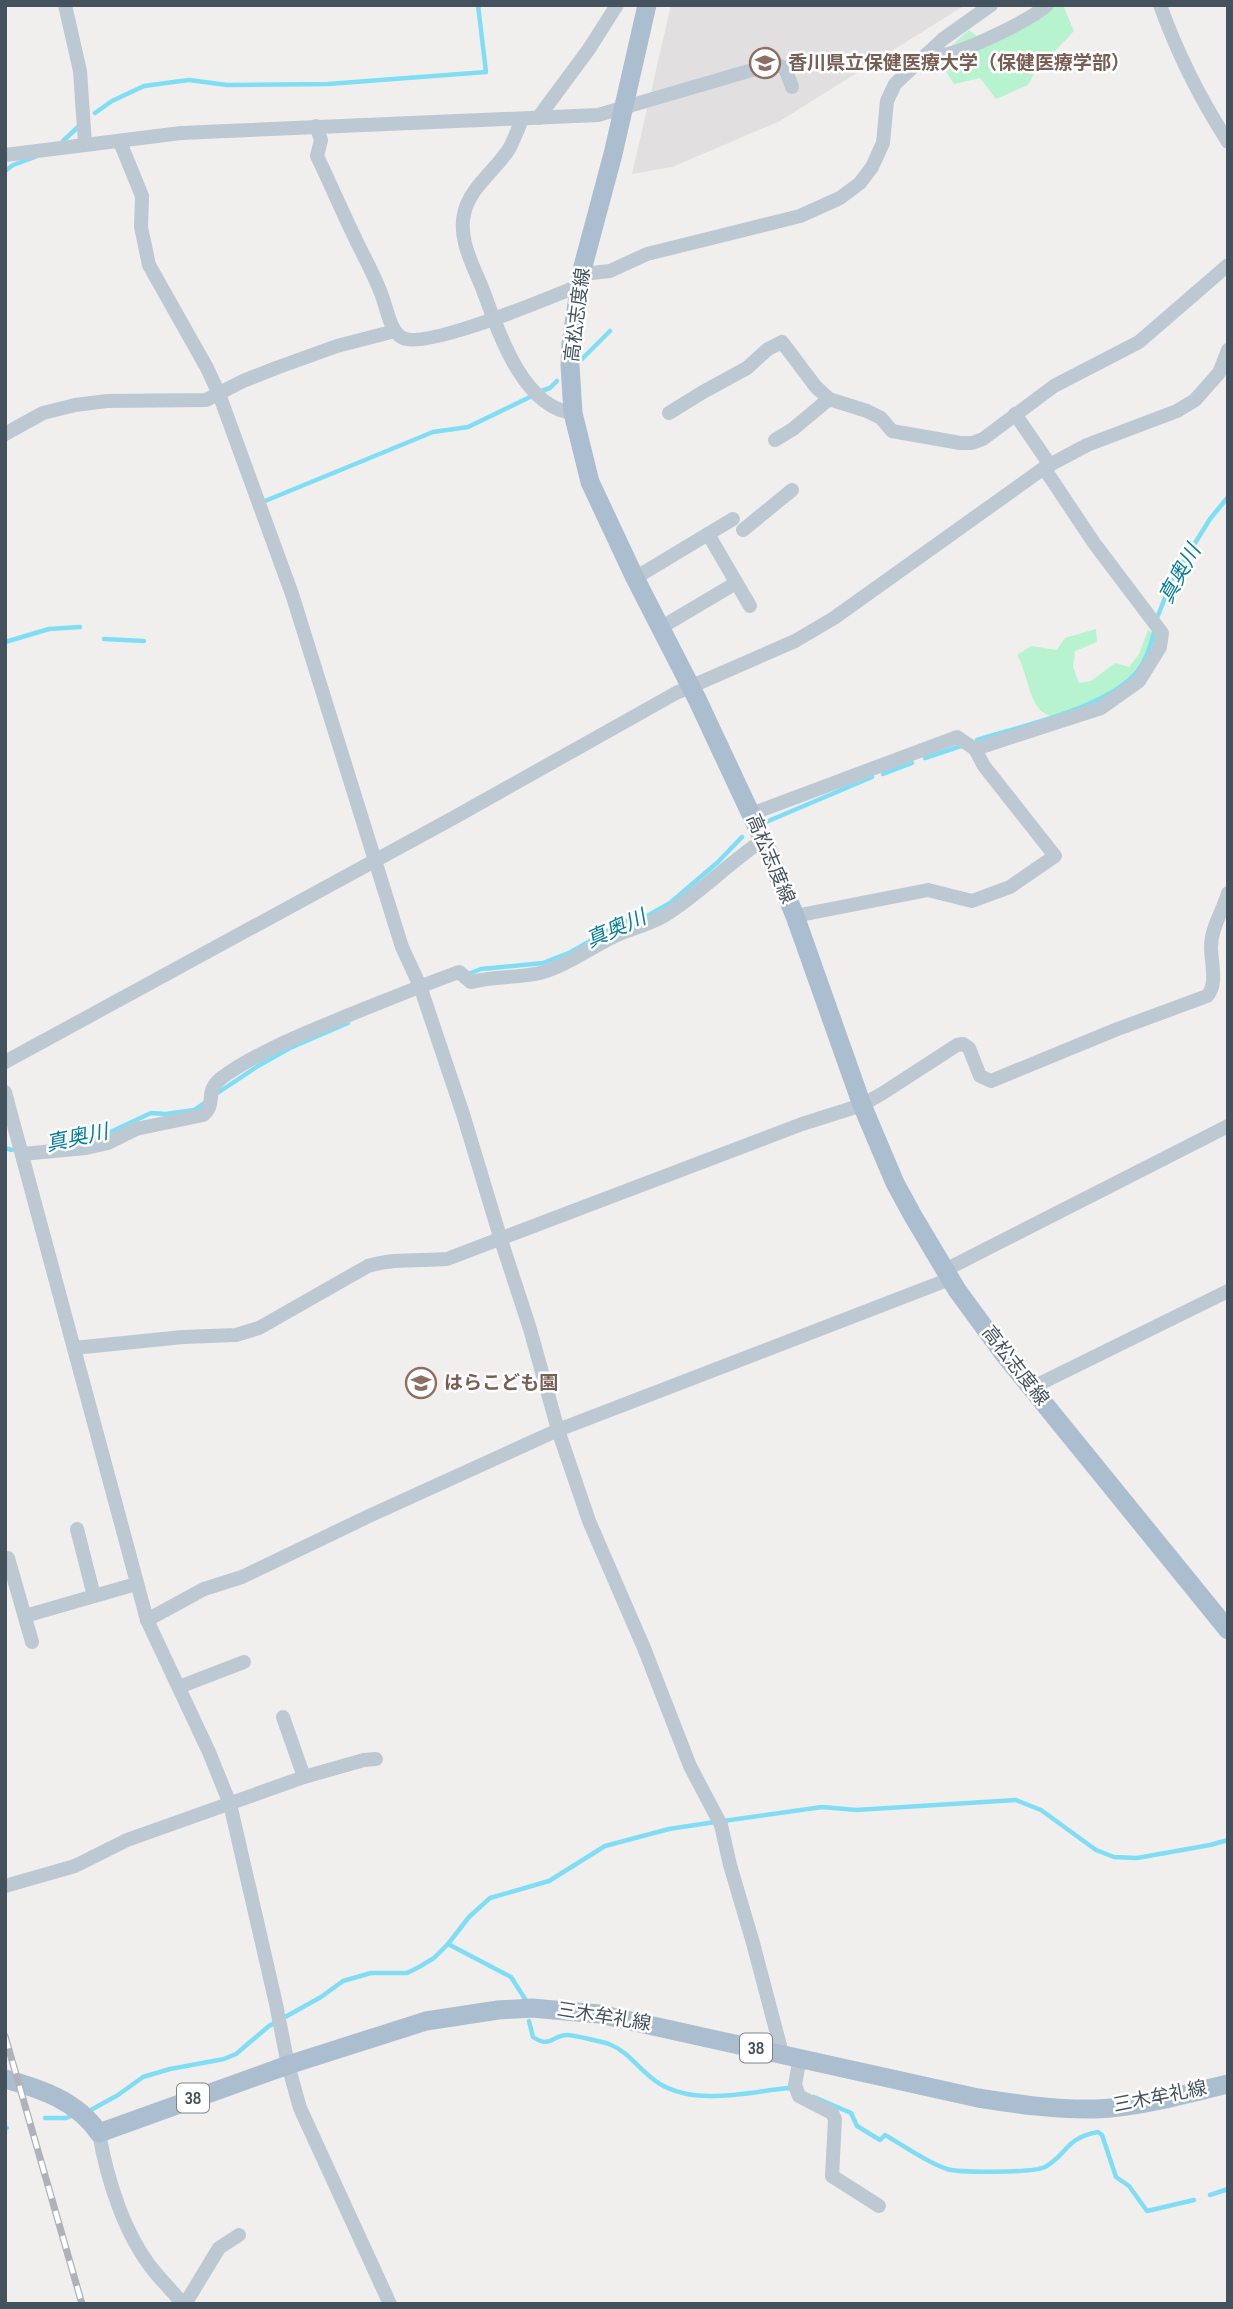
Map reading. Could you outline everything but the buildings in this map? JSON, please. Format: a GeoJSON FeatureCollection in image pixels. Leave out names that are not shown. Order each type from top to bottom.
{"type":"FeatureCollection","features":[{"type":"Feature","properties":{"kind":"main road","name":"高松志度線"},"geometry":{"type":"LineString","coordinates":[[647,5],[580,279],[570,365],[573,413],[590,482],[763,840],[795,916],[862,1105],[895,1183],[947,1275],[977,1318],[1228,1630]]}},
{"type":"Feature","properties":{"kind":"main road","name":"三木牟礼線"},"geometry":{"type":"LineString","coordinates":[[99,2133],[288,2065],[426,2021],[498,2010],[532,2008],[599,2014],[978,2098],[1026,2106],[1069,2109],[1122,2106],[1228,2084]]}},
{"type":"Feature","properties":{"kind":"main road"},"geometry":{"type":"LineString","coordinates":[[5,2079],[67,2101],[83,2113],[99,2133]]}},
{"type":"Feature","properties":{"kind":"street"},"geometry":{"type":"LineString","coordinates":[[65,5],[80,71],[85,144]]}},
{"type":"Feature","properties":{"kind":"street"},"geometry":{"type":"LineString","coordinates":[[538,118],[589,49],[617,5]]}},
{"type":"Feature","properties":{"kind":"street"},"geometry":{"type":"LineString","coordinates":[[316,126],[321,140],[317,156],[380,290],[395,331],[403,338],[413,341],[494,319],[571,289],[580,279],[592,273],[610,271],[648,254],[800,216],[839,198],[860,183],[872,167],[883,143],[887,101],[895,84],[943,39],[991,5]]}},
{"type":"Feature","properties":{"kind":"street"},"geometry":{"type":"LineString","coordinates":[[927,54],[956,52],[1018,24],[1047,5]]}},
{"type":"Feature","properties":{"kind":"street"},"geometry":{"type":"LineString","coordinates":[[1160,5],[1176,50],[1228,142]]}},
{"type":"Feature","properties":{"kind":"street"},"geometry":{"type":"LineString","coordinates":[[5,155],[181,133],[598,115],[769,65],[785,68],[792,87]]}},
{"type":"Feature","properties":{"kind":"street"},"geometry":{"type":"LineString","coordinates":[[522,119],[509,149],[472,196],[464,213],[465,244],[503,344],[522,374],[540,397],[560,411],[573,413]]}},
{"type":"Feature","properties":{"kind":"street"},"geometry":{"type":"LineString","coordinates":[[120,142],[142,196],[141,228],[149,265],[219,394],[292,594],[402,947],[420,986],[463,1114],[530,1329],[558,1430],[589,1521],[644,1648],[690,1766],[720,1821],[753,1943],[791,2055],[799,2096],[832,2113],[835,2119],[832,2176],[878,2206]]}},
{"type":"Feature","properties":{"kind":"street"},"geometry":{"type":"LineString","coordinates":[[669,413],[703,391],[747,369],[768,349],[782,342],[816,387],[829,399],[867,411],[881,418],[892,430],[972,443],[983,439],[1054,386],[1139,342],[1228,265]]}},
{"type":"Feature","properties":{"kind":"street"},"geometry":{"type":"LineString","coordinates":[[5,434],[43,413],[75,405],[107,401],[206,400],[243,381],[300,359],[395,331]]}},
{"type":"Feature","properties":{"kind":"street"},"geometry":{"type":"LineString","coordinates":[[5,1062],[690,686],[795,641],[834,618],[1047,467],[1087,445],[1177,411],[1195,400],[1219,373],[1228,351]]}},
{"type":"Feature","properties":{"kind":"street"},"geometry":{"type":"LineString","coordinates":[[775,440],[793,429],[829,399]]}},
{"type":"Feature","properties":{"kind":"street"},"geometry":{"type":"LineString","coordinates":[[975,748],[1101,708],[1139,681],[1160,647],[1161,633],[1094,543],[1015,414]]}},
{"type":"Feature","properties":{"kind":"street"},"geometry":{"type":"LineString","coordinates":[[635,578],[708,534],[738,524],[792,490]]}},
{"type":"Feature","properties":{"kind":"street"},"geometry":{"type":"LineString","coordinates":[[708,534],[750,606]]}},
{"type":"Feature","properties":{"kind":"street"},"geometry":{"type":"LineString","coordinates":[[660,628],[736,583]]}},
{"type":"Feature","properties":{"kind":"street"},"geometry":{"type":"LineString","coordinates":[[751,814],[957,737],[975,748],[984,766],[1055,856],[1010,887],[972,901],[928,890],[795,916]]}},
{"type":"Feature","properties":{"kind":"street"},"geometry":{"type":"LineString","coordinates":[[22,1154],[86,1148],[108,1143],[136,1129],[203,1115],[209,1110],[210,1093],[214,1085],[225,1076],[292,1039],[458,972],[471,982],[491,977],[539,973],[557,967],[619,933],[655,921],[670,912],[763,840]]}},
{"type":"Feature","properties":{"kind":"street"},"geometry":{"type":"LineString","coordinates":[[74,1348],[236,1335],[260,1328],[369,1266],[387,1261],[447,1259],[802,1124],[862,1105],[957,1045],[963,1044],[968,1048],[980,1076],[991,1081],[1207,996],[1213,985],[1212,941],[1228,893]]}},
{"type":"Feature","properties":{"kind":"street"},"geometry":{"type":"LineString","coordinates":[[5,1092],[147,1620],[230,1804],[300,2108],[390,2304]]}},
{"type":"Feature","properties":{"kind":"street"},"geometry":{"type":"LineString","coordinates":[[147,1620],[204,1589],[242,1577],[558,1430],[947,1275],[1228,1126]]}},
{"type":"Feature","properties":{"kind":"street"},"geometry":{"type":"LineString","coordinates":[[1031,1388],[1228,1291]]}},
{"type":"Feature","properties":{"kind":"street"},"geometry":{"type":"LineString","coordinates":[[77,1529],[94,1596]]}},
{"type":"Feature","properties":{"kind":"street"},"geometry":{"type":"LineString","coordinates":[[8,1558],[32,1642]]}},
{"type":"Feature","properties":{"kind":"street"},"geometry":{"type":"LineString","coordinates":[[25,1616],[136,1584]]}},
{"type":"Feature","properties":{"kind":"street"},"geometry":{"type":"LineString","coordinates":[[179,1687],[244,1662]]}},
{"type":"Feature","properties":{"kind":"street"},"geometry":{"type":"LineString","coordinates":[[283,1717],[304,1777]]}},
{"type":"Feature","properties":{"kind":"street"},"geometry":{"type":"LineString","coordinates":[[5,1886],[75,1866],[127,1840],[304,1777],[376,1759]]}},
{"type":"Feature","properties":{"kind":"street"},"geometry":{"type":"LineString","coordinates":[[99,2133],[103,2154],[136,2244],[153,2270],[184,2304],[219,2248],[239,2235]]}},
{"type":"Feature","properties":{"kind":"shaded area","name":"香川県立保健医療大学（保健医療学部）"},"geometry":{"type":"Polygon","coordinates":[[[671,5],[965,5],[780,121],[672,167],[632,174],[671,5]]]}},
{"type":"Feature","properties":{"kind":"green space"},"geometry":{"type":"Polygon","coordinates":[[[1050,5],[1063,5],[1074,31],[1035,72],[1028,85],[996,99],[980,78],[954,84],[938,58],[969,30],[977,36],[1050,5]]]}},
{"type":"Feature","properties":{"kind":"green space"},"geometry":{"type":"Polygon","coordinates":[[[1096,629],[1097,642],[1075,651],[1073,667],[1079,683],[1091,681],[1115,663],[1129,667],[1139,654],[1148,630],[1157,635],[1143,668],[1119,693],[1079,713],[1053,716],[1044,713],[1035,702],[1017,655],[1031,646],[1057,650],[1065,638],[1096,629]]]}},
{"type":"Feature","properties":{"kind":"waterway"},"geometry":{"type":"LineString","coordinates":[[95,113],[112,101],[144,86],[189,80],[227,85],[328,84],[486,72],[478,5]]}},
{"type":"Feature","properties":{"kind":"waterway"},"geometry":{"type":"LineString","coordinates":[[63,141],[78,127]]}},
{"type":"Feature","properties":{"kind":"waterway"},"geometry":{"type":"LineString","coordinates":[[5,171],[35,157]]}},
{"type":"Feature","properties":{"kind":"waterway"},"geometry":{"type":"LineString","coordinates":[[580,361],[610,331]]}},
{"type":"Feature","properties":{"kind":"waterway"},"geometry":{"type":"LineString","coordinates":[[541,391],[550,388],[557,381]]}},
{"type":"Feature","properties":{"kind":"waterway"},"geometry":{"type":"LineString","coordinates":[[265,501],[433,432],[468,427],[530,397]]}},
{"type":"Feature","properties":{"kind":"waterway","name":"真奥川"},"geometry":{"type":"LineString","coordinates":[[1157,618],[1172,580],[1210,519],[1228,497]]}},
{"type":"Feature","properties":{"kind":"waterway"},"geometry":{"type":"LineString","coordinates":[[5,642],[49,629],[80,627]]}},
{"type":"Feature","properties":{"kind":"waterway","name":"真奥川"},"geometry":{"type":"LineString","coordinates":[[977,740],[1039,722],[1106,696],[1137,672],[1148,653],[1154,632]]}},
{"type":"Feature","properties":{"kind":"waterway"},"geometry":{"type":"LineString","coordinates":[[104,639],[144,641]]}},
{"type":"Feature","properties":{"kind":"waterway","name":"真奥川"},"geometry":{"type":"LineString","coordinates":[[925,758],[961,746]]}},
{"type":"Feature","properties":{"kind":"waterway","name":"真奥川"},"geometry":{"type":"LineString","coordinates":[[883,774],[912,763]]}},
{"type":"Feature","properties":{"kind":"waterway","name":"真奥川"},"geometry":{"type":"LineString","coordinates":[[766,822],[872,777]]}},
{"type":"Feature","properties":{"kind":"waterway","name":"真奥川"},"geometry":{"type":"LineString","coordinates":[[468,974],[481,969],[543,963],[571,952],[623,922],[647,916],[670,903],[718,862],[742,837]]}},
{"type":"Feature","properties":{"kind":"waterway","name":"真奥川"},"geometry":{"type":"LineString","coordinates":[[216,1094],[290,1048],[348,1023]]}},
{"type":"Feature","properties":{"kind":"waterway","name":"真奥川"},"geometry":{"type":"LineString","coordinates":[[69,1143],[104,1135],[151,1113],[194,1110],[206,1102]]}},
{"type":"Feature","properties":{"kind":"waterway","name":"真奥川"},"geometry":{"type":"LineString","coordinates":[[5,1148],[12,1150]]}},
{"type":"Feature","properties":{"kind":"waterway"},"geometry":{"type":"LineString","coordinates":[[723,1821],[822,1807],[856,1810],[1016,1800],[1041,1810],[1096,1850],[1114,1857],[1137,1858],[1228,1840]]}},
{"type":"Feature","properties":{"kind":"waterway"},"geometry":{"type":"LineString","coordinates":[[89,2111],[143,2077],[236,2054],[269,2026],[321,1997],[343,1981],[371,1973],[407,1973],[419,1967],[434,1958],[469,1917],[490,1898],[549,1881],[605,1846],[669,1829],[715,1822]]}},
{"type":"Feature","properties":{"kind":"waterway"},"geometry":{"type":"LineString","coordinates":[[448,1944],[511,1977],[527,2002]]}},
{"type":"Feature","properties":{"kind":"waterway"},"geometry":{"type":"LineString","coordinates":[[529,2021],[533,2037],[544,2042],[567,2035],[609,2044],[623,2052],[653,2079],[674,2091],[723,2096],[788,2088],[793,2090]]}},
{"type":"Feature","properties":{"kind":"waterway"},"geometry":{"type":"LineString","coordinates":[[814,2097],[851,2113],[857,2126],[880,2140],[885,2135],[931,2163],[955,2170],[996,2172],[1038,2169],[1053,2162],[1079,2138],[1098,2132],[1102,2135],[1116,2177],[1129,2186],[1147,2211],[1194,2200]]}},
{"type":"Feature","properties":{"kind":"waterway"},"geometry":{"type":"LineString","coordinates":[[45,2118],[66,2118],[74,2115]]}},
{"type":"Feature","properties":{"kind":"waterway"},"geometry":{"type":"LineString","coordinates":[[1210,2195],[1228,2189]]}},
{"type":"Feature","properties":{"kind":"railway"},"geometry":{"type":"LineString","coordinates":[[5,2036],[82,2304]]}},
{"type":"Feature","properties":{"kind":"place","name":"香川県立保健医療大学（保健医療学部）"},"geometry":{"type":"Point","coordinates":[765,63]}},
{"type":"Feature","properties":{"kind":"place","name":"はらこども園"},"geometry":{"type":"Point","coordinates":[421,1383]}}]}
